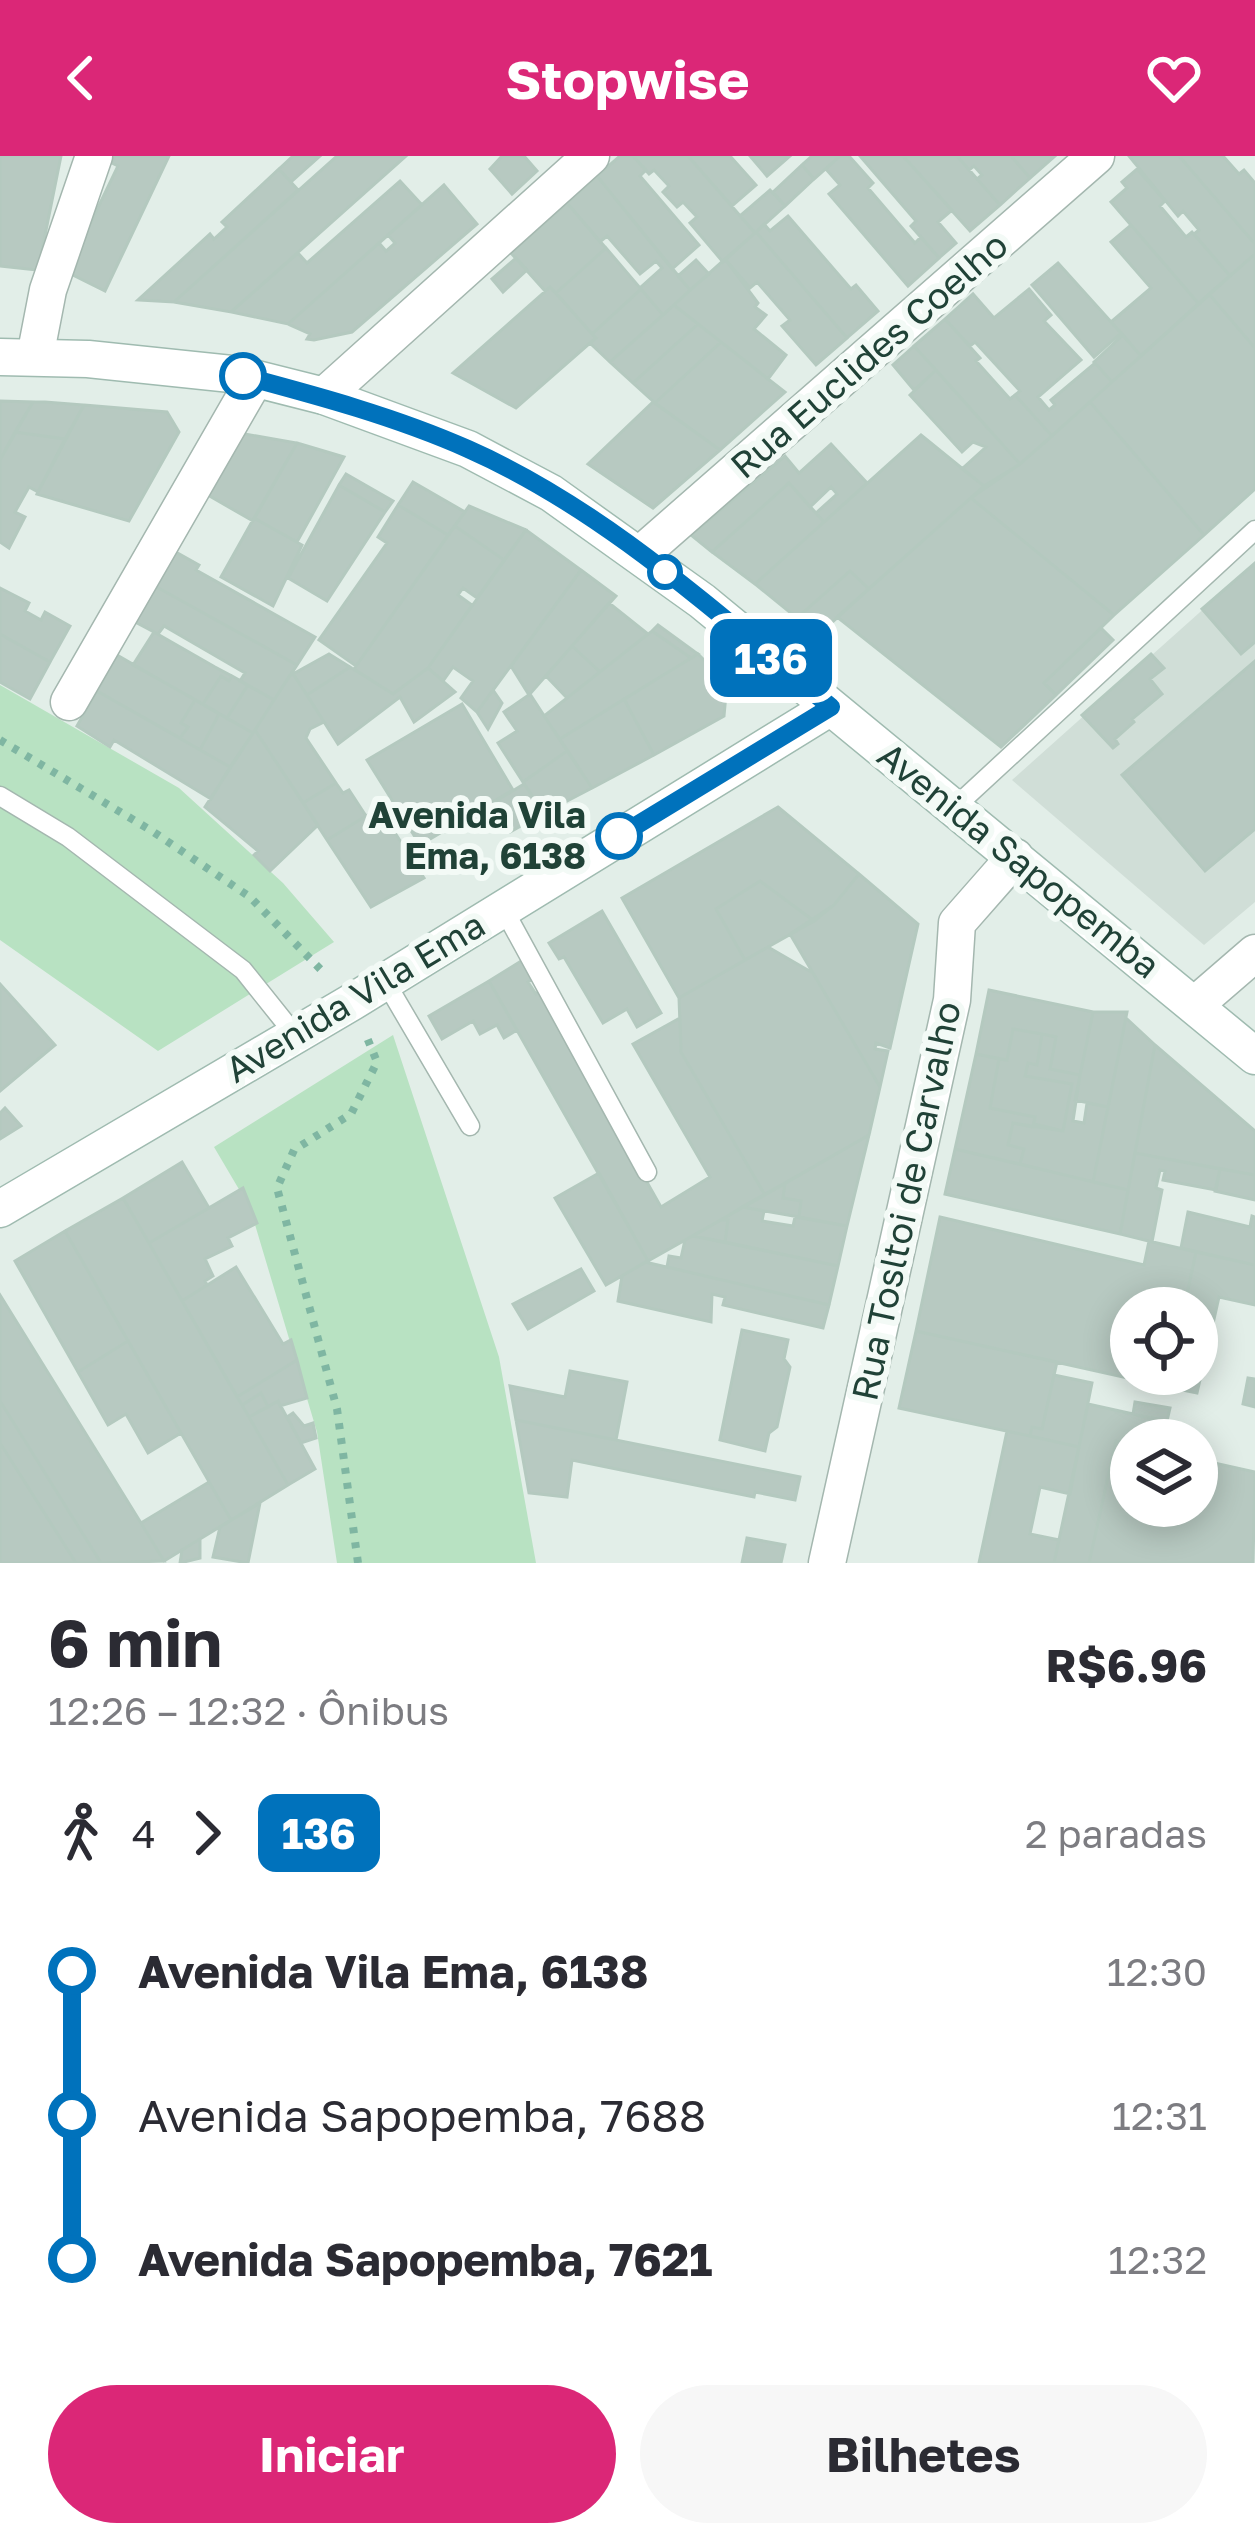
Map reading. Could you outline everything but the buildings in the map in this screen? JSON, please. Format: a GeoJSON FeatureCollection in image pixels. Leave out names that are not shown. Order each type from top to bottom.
{"type":"FeatureCollection","features":[{"type":"Feature","properties":{"kind":"main road"},"geometry":{"type":"LineString","coordinates":[[18,357],[48,290],[94,156]]}},
{"type":"Feature","properties":{"kind":"main road"},"geometry":{"type":"LineString","coordinates":[[324,396],[591,156]]}},
{"type":"Feature","properties":{"kind":"main road","name":"Rua Euclides Coelho"},"geometry":{"type":"LineString","coordinates":[[641,554],[1096,156]]}},
{"type":"Feature","properties":{"kind":"main road","name":"Avenida Sapopemba"},"geometry":{"type":"LineString","coordinates":[[18,357],[88,359],[255,379],[324,396],[468,449],[551,493],[641,554],[1255,1056]]}},
{"type":"Feature","properties":{"kind":"main road"},"geometry":{"type":"LineString","coordinates":[[68,702],[255,379]]}},
{"type":"Feature","properties":{"kind":"main road","name":"Avenida Vila Ema"},"geometry":{"type":"LineString","coordinates":[[0,1209],[385,981],[831,707]]}},
{"type":"Feature","properties":{"kind":"main road","name":"Rua Tosltoi de Carvalho"},"geometry":{"type":"LineString","coordinates":[[826,1563],[952,1000],[957,923],[1015,857]]}},
{"type":"Feature","properties":{"kind":"main road"},"geometry":{"type":"LineString","coordinates":[[1196,1004],[1255,953]]}},
{"type":"Feature","properties":{"kind":"lane"},"geometry":{"type":"LineString","coordinates":[[955,808],[1255,530]]}},
{"type":"Feature","properties":{"kind":"lane"},"geometry":{"type":"LineString","coordinates":[[0,796],[68,837],[243,970],[295,1035]]}},
{"type":"Feature","properties":{"kind":"lane"},"geometry":{"type":"LineString","coordinates":[[503,908],[647,1172]]}},
{"type":"Feature","properties":{"kind":"lane"},"geometry":{"type":"LineString","coordinates":[[385,981],[470,1126]]}},
{"type":"Feature","properties":{"kind":"shaded area"},"geometry":{"type":"Polygon","coordinates":[[[1255,563],[1255,902],[1204,945],[1012,780],[1255,563]]]}},
{"type":"Feature","properties":{"kind":"green space"},"geometry":{"type":"Polygon","coordinates":[[[0,685],[179,788],[283,883],[334,942],[158,1051],[0,940],[0,685]]]}},
{"type":"Feature","properties":{"kind":"green space"},"geometry":{"type":"Polygon","coordinates":[[[393,1035],[499,1357],[536,1563],[337,1563],[317,1432],[250,1208],[214,1147],[393,1035]]]}},
{"type":"Feature","properties":{"kind":"bus line","name":"136"},"geometry":{"type":"LineString","coordinates":[[243,376],[324,396],[468,449],[551,493],[641,554],[831,707],[619,836]]}},
{"type":"Feature","properties":{"kind":"place","name":"Avenida Vila Ema, 6138"},"geometry":{"type":"Point","coordinates":[619,836]}}]}
